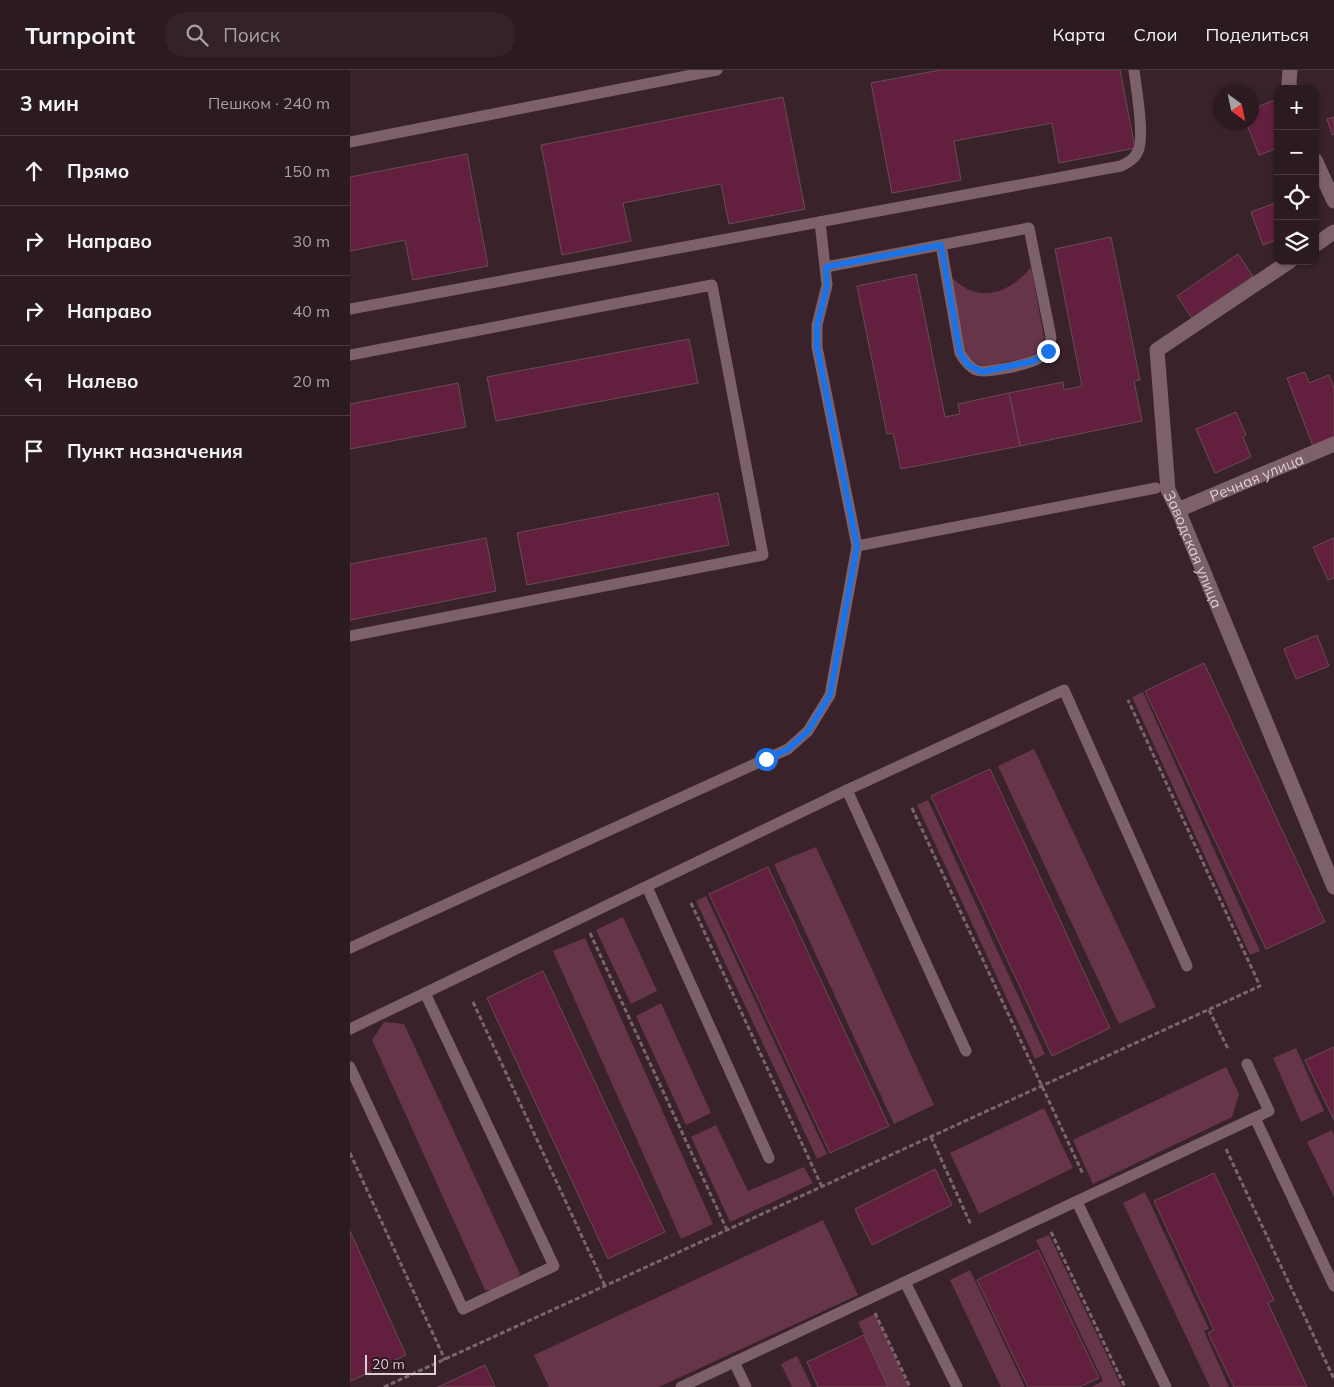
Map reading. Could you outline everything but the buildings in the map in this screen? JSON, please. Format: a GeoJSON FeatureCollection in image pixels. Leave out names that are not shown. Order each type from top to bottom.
{"type":"FeatureCollection","features":[{"type":"Feature","properties":{"kind":"street"},"geometry":{"type":"LineString","coordinates":[[1290,70],[1290,85]]}},
{"type":"Feature","properties":{"kind":"street"},"geometry":{"type":"LineString","coordinates":[[1319,168],[1334,200]]}},
{"type":"Feature","properties":{"kind":"street"},"geometry":{"type":"LineString","coordinates":[[1319,242],[1334,232]]}},
{"type":"Feature","properties":{"kind":"street","name":"Заводская улица"},"geometry":{"type":"LineString","coordinates":[[1284,265],[1157,350],[1168,490],[1178,510],[1334,887]]}},
{"type":"Feature","properties":{"kind":"street","name":"Речная улица"},"geometry":{"type":"LineString","coordinates":[[1178,510],[1334,444]]}},
{"type":"Feature","properties":{"kind":"lane"},"geometry":{"type":"LineString","coordinates":[[350,142],[716,70]]}},
{"type":"Feature","properties":{"kind":"lane"},"geometry":{"type":"LineString","coordinates":[[350,309],[1121,166],[1132,160],[1139,151],[1141,139],[1134,70]]}},
{"type":"Feature","properties":{"kind":"lane"},"geometry":{"type":"LineString","coordinates":[[350,948],[788,749],[808,731],[830,695],[857,546],[817,347],[817,326],[827,286],[820,222]]}},
{"type":"Feature","properties":{"kind":"lane"},"geometry":{"type":"LineString","coordinates":[[826,267],[1029,228],[1051,337],[1048,351],[1034,361],[982,372],[968,365],[960,353],[941,245]]}},
{"type":"Feature","properties":{"kind":"lane"},"geometry":{"type":"LineString","coordinates":[[350,354],[712,285],[763,555],[350,636]]}},
{"type":"Feature","properties":{"kind":"lane"},"geometry":{"type":"LineString","coordinates":[[857,546],[1156,488]]}},
{"type":"Feature","properties":{"kind":"lane"},"geometry":{"type":"LineString","coordinates":[[350,1029],[847,790],[1064,690],[1187,966]]}},
{"type":"Feature","properties":{"kind":"lane"},"geometry":{"type":"LineString","coordinates":[[847,790],[966,1051]]}},
{"type":"Feature","properties":{"kind":"lane"},"geometry":{"type":"LineString","coordinates":[[647,887],[769,1158]]}},
{"type":"Feature","properties":{"kind":"lane"},"geometry":{"type":"LineString","coordinates":[[350,1067],[463,1309],[554,1266],[425,993]]}},
{"type":"Feature","properties":{"kind":"lane"},"geometry":{"type":"LineString","coordinates":[[681,1387],[1269,1112],[1247,1064]]}},
{"type":"Feature","properties":{"kind":"lane"},"geometry":{"type":"LineString","coordinates":[[1255,1118],[1334,1286]]}},
{"type":"Feature","properties":{"kind":"lane"},"geometry":{"type":"LineString","coordinates":[[1078,1202],[1166,1387]]}},
{"type":"Feature","properties":{"kind":"lane"},"geometry":{"type":"LineString","coordinates":[[904,1282],[957,1387]]}},
{"type":"Feature","properties":{"kind":"lane"},"geometry":{"type":"LineString","coordinates":[[734,1362],[746,1387]]}},
{"type":"Feature","properties":{"kind":"path"},"geometry":{"type":"LineString","coordinates":[[384,1387],[1260,986],[1128,700]]}},
{"type":"Feature","properties":{"kind":"path"},"geometry":{"type":"LineString","coordinates":[[912,808],[1084,1174]]}},
{"type":"Feature","properties":{"kind":"path"},"geometry":{"type":"LineString","coordinates":[[691,903],[822,1187]]}},
{"type":"Feature","properties":{"kind":"path"},"geometry":{"type":"LineString","coordinates":[[590,932],[727,1230]]}},
{"type":"Feature","properties":{"kind":"path"},"geometry":{"type":"LineString","coordinates":[[473,1002],[605,1286]]}},
{"type":"Feature","properties":{"kind":"path"},"geometry":{"type":"LineString","coordinates":[[1209,1010],[1228,1050]]}},
{"type":"Feature","properties":{"kind":"path"},"geometry":{"type":"LineString","coordinates":[[931,1137],[971,1225]]}},
{"type":"Feature","properties":{"kind":"path"},"geometry":{"type":"LineString","coordinates":[[1226,1149],[1334,1379]]}},
{"type":"Feature","properties":{"kind":"path"},"geometry":{"type":"LineString","coordinates":[[350,1153],[445,1360]]}},
{"type":"Feature","properties":{"kind":"path"},"geometry":{"type":"LineString","coordinates":[[1050,1230],[1126,1387]]}},
{"type":"Feature","properties":{"kind":"path"},"geometry":{"type":"LineString","coordinates":[[874,1311],[910,1387]]}},
{"type":"Feature","properties":{"kind":"shaded area"},"geometry":{"type":"Polygon","coordinates":[[[1031,267],[1044,337],[1043,344],[1035,353],[1018,360],[984,366],[976,363],[966,353],[952,278],[972,291],[989,293],[1012,284],[1031,267]]]}},
{"type":"Feature","properties":{"kind":"shaded area"},"geometry":{"type":"Polygon","coordinates":[[[1143,692],[1260,951],[1250,955],[1132,697],[1143,692]]]}},
{"type":"Feature","properties":{"kind":"shaded area"},"geometry":{"type":"Polygon","coordinates":[[[1034,749],[1156,1007],[1119,1024],[998,766],[1034,749]]]}},
{"type":"Feature","properties":{"kind":"shaded area"},"geometry":{"type":"Polygon","coordinates":[[[928,800],[1045,1054],[1035,1059],[917,805],[928,800]]]}},
{"type":"Feature","properties":{"kind":"shaded area"},"geometry":{"type":"Polygon","coordinates":[[[816,847],[934,1105],[894,1124],[774,864],[816,847]]]}},
{"type":"Feature","properties":{"kind":"shaded area"},"geometry":{"type":"Polygon","coordinates":[[[706,896],[827,1154],[817,1159],[696,901],[706,896]]]}},
{"type":"Feature","properties":{"kind":"shaded area"},"geometry":{"type":"Polygon","coordinates":[[[623,917],[657,991],[631,1004],[596,930],[623,917]]]}},
{"type":"Feature","properties":{"kind":"shaded area"},"geometry":{"type":"Polygon","coordinates":[[[585,938],[713,1224],[681,1239],[553,951],[585,938]]]}},
{"type":"Feature","properties":{"kind":"shaded area"},"geometry":{"type":"Polygon","coordinates":[[[661,1003],[711,1113],[686,1125],[636,1016],[661,1003]]]}},
{"type":"Feature","properties":{"kind":"shaded area"},"geometry":{"type":"Polygon","coordinates":[[[384,1022],[404,1024],[520,1274],[506,1290],[485,1290],[372,1040],[384,1022]]]}},
{"type":"Feature","properties":{"kind":"shaded area"},"geometry":{"type":"Polygon","coordinates":[[[1296,1048],[1324,1111],[1301,1122],[1273,1058],[1296,1048]]]}},
{"type":"Feature","properties":{"kind":"shaded area"},"geometry":{"type":"Polygon","coordinates":[[[1226,1067],[1239,1094],[1232,1117],[1093,1184],[1073,1140],[1226,1067]]]}},
{"type":"Feature","properties":{"kind":"shaded area"},"geometry":{"type":"Polygon","coordinates":[[[1044,1108],[1073,1168],[979,1214],[950,1153],[1044,1108]]]}},
{"type":"Feature","properties":{"kind":"shaded area"},"geometry":{"type":"Polygon","coordinates":[[[716,1125],[748,1191],[804,1167],[813,1183],[730,1222],[691,1137],[716,1125]]]}},
{"type":"Feature","properties":{"kind":"shaded area"},"geometry":{"type":"Polygon","coordinates":[[[1332,1130],[1334,1135],[1334,1197],[1307,1142],[1332,1130]]]}},
{"type":"Feature","properties":{"kind":"shaded area"},"geometry":{"type":"Polygon","coordinates":[[[1145,1192],[1209,1329],[1204,1331],[1229,1387],[1210,1387],[1123,1203],[1145,1192]]]}},
{"type":"Feature","properties":{"kind":"shaded area"},"geometry":{"type":"Polygon","coordinates":[[[823,1220],[858,1295],[659,1387],[549,1387],[534,1355],[823,1220]]]}},
{"type":"Feature","properties":{"kind":"shaded area"},"geometry":{"type":"Polygon","coordinates":[[[1049,1235],[1122,1387],[1092,1387],[1103,1381],[1036,1240],[1049,1235]]]}},
{"type":"Feature","properties":{"kind":"shaded area"},"geometry":{"type":"Polygon","coordinates":[[[970,1270],[1025,1387],[1001,1387],[950,1280],[970,1270]]]}},
{"type":"Feature","properties":{"kind":"shaded area"},"geometry":{"type":"Polygon","coordinates":[[[875,1314],[909,1387],[888,1387],[858,1322],[875,1314]]]}},
{"type":"Feature","properties":{"kind":"shaded area"},"geometry":{"type":"Polygon","coordinates":[[[797,1356],[812,1387],[792,1387],[781,1364],[797,1356]]]}},
{"type":"Feature","properties":{"kind":"route"},"geometry":{"type":"LineString","coordinates":[[766,759],[788,749],[808,731],[830,695],[857,546],[817,347],[817,326],[827,286],[826,267],[941,245],[960,353],[968,365],[982,372],[1034,361],[1048,351]]}}]}
